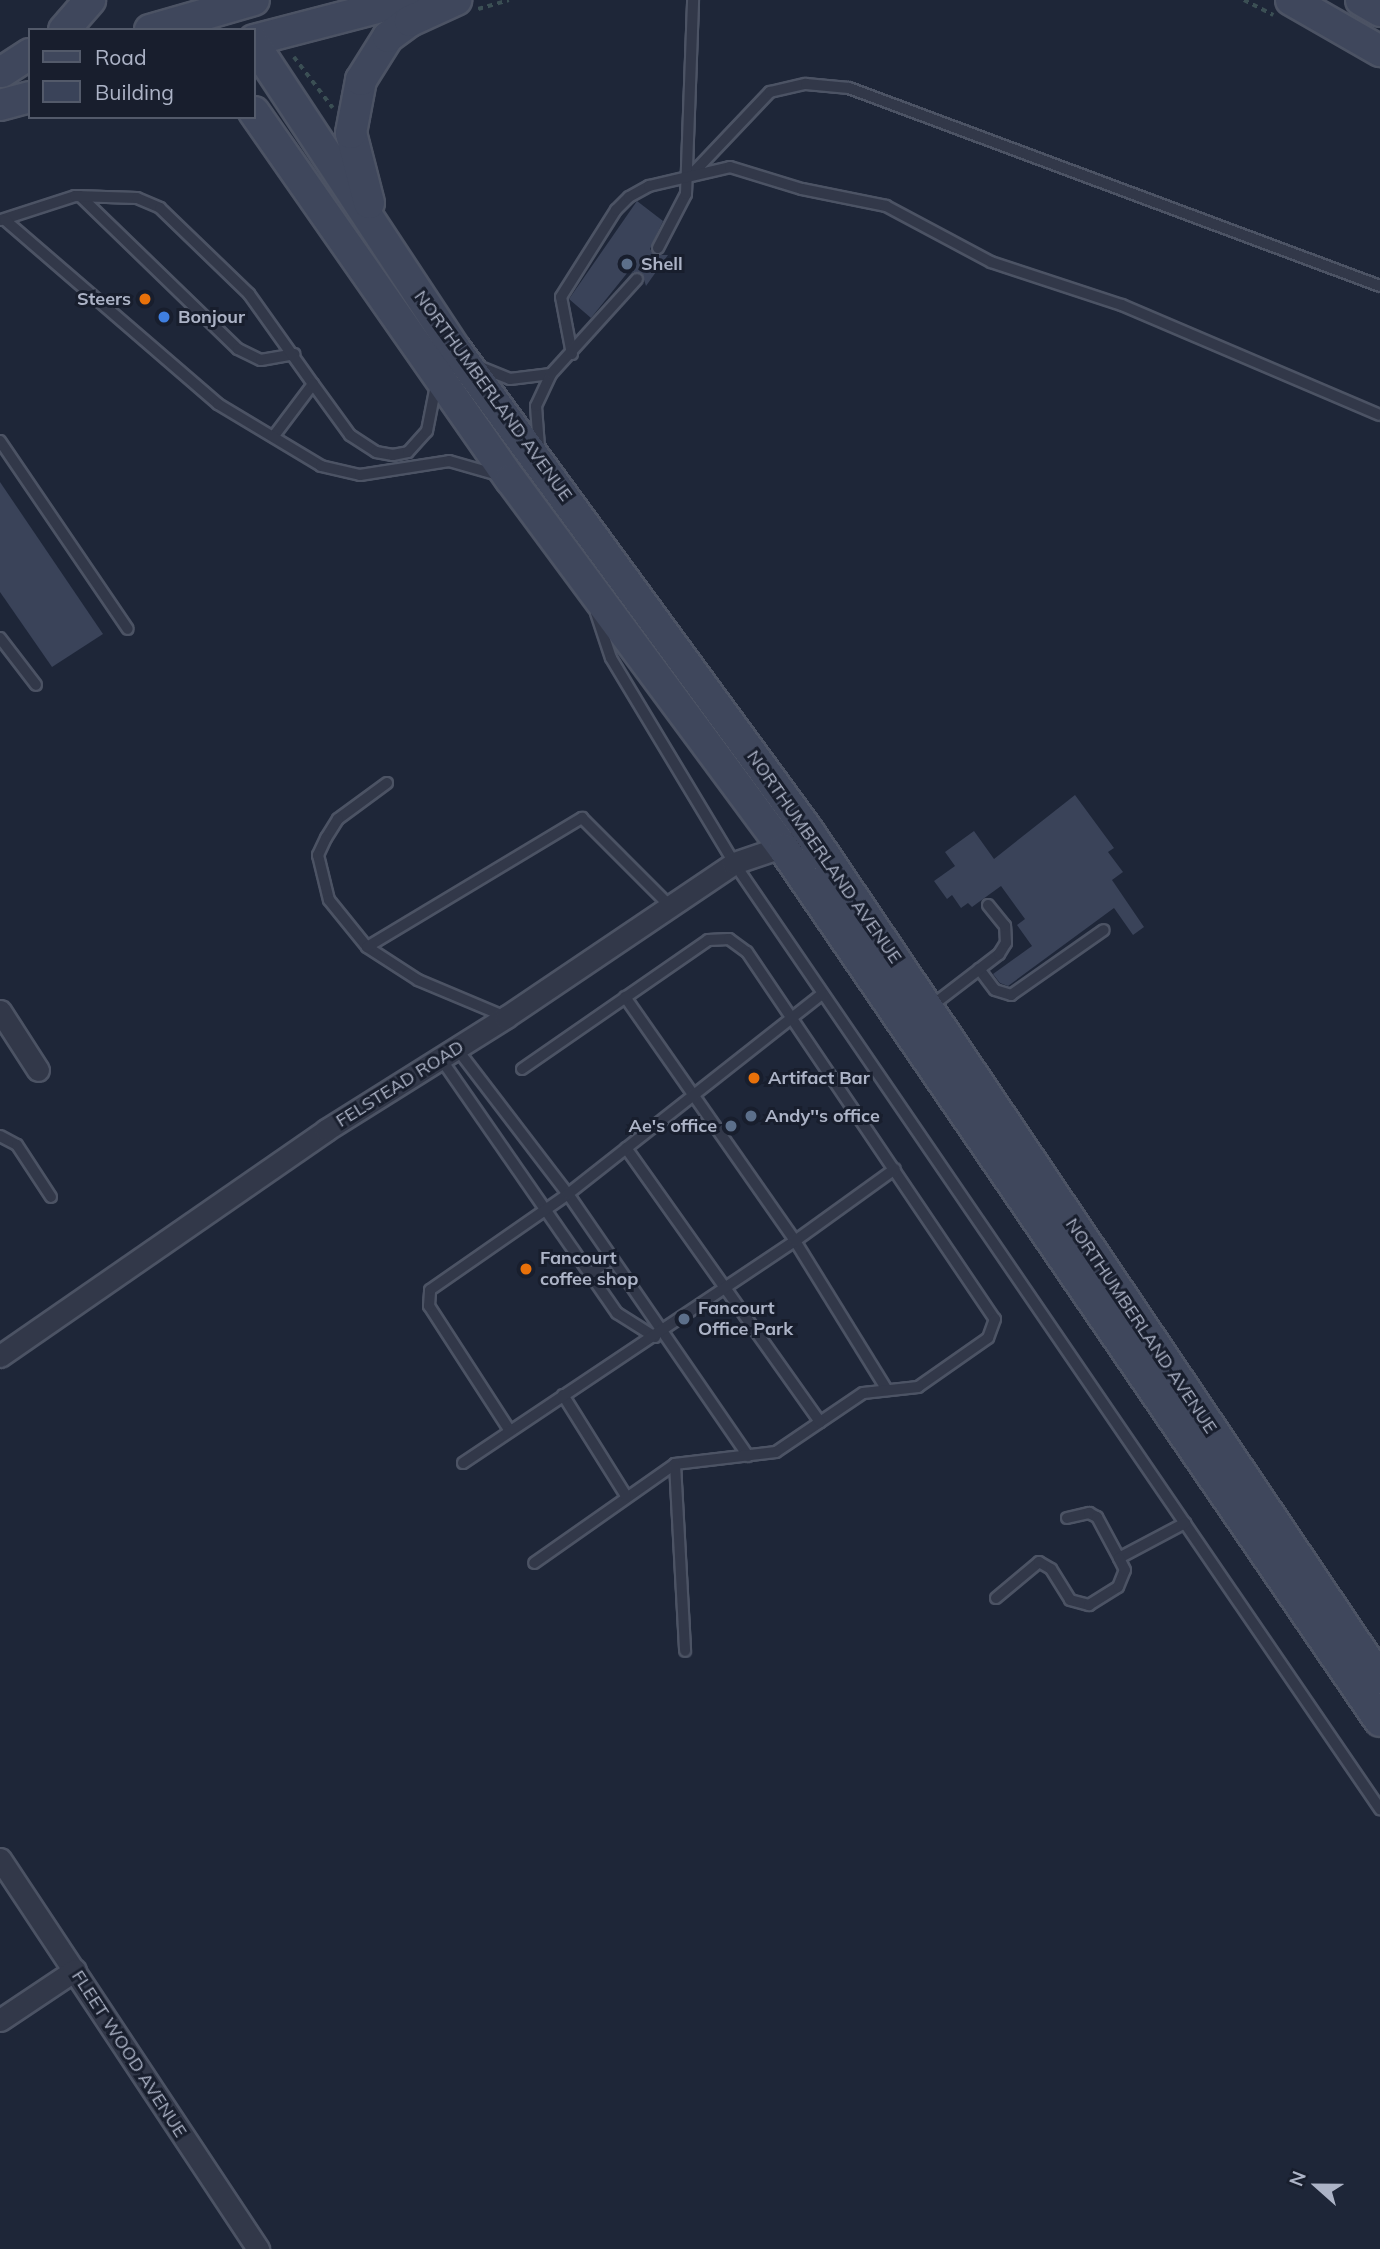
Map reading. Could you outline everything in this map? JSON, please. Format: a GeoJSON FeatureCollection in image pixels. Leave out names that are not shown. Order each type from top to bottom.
{"type":"FeatureCollection","features":[{"type":"Feature","properties":{"kind":"main road"},"geometry":{"type":"LineString","coordinates":[[66,28],[90,0]]}},
{"type":"Feature","properties":{"kind":"main road"},"geometry":{"type":"LineString","coordinates":[[256,41],[408,0]]}},
{"type":"Feature","properties":{"kind":"main road"},"geometry":{"type":"LineString","coordinates":[[1291,0],[1380,51]]}},
{"type":"Feature","properties":{"kind":"main road"},"geometry":{"type":"LineString","coordinates":[[1361,0],[1380,11]]}},
{"type":"Feature","properties":{"kind":"main road"},"geometry":{"type":"LineString","coordinates":[[383,242],[351,133],[361,80],[388,37],[410,21],[460,7]]}},
{"type":"Feature","properties":{"kind":"main road"},"geometry":{"type":"LineString","coordinates":[[156,28],[194,16],[238,9]]}},
{"type":"Feature","properties":{"kind":"main road","name":"NORTHUMBERLAND AVENUE"},"geometry":{"type":"LineString","coordinates":[[256,45],[456,350],[809,832],[1380,1679]]}},
{"type":"Feature","properties":{"kind":"main road"},"geometry":{"type":"LineString","coordinates":[[10,69],[28,56]]}},
{"type":"Feature","properties":{"kind":"main road","name":"NORTHUMBERLAND AVENUE"},"geometry":{"type":"LineString","coordinates":[[256,115],[510,480],[784,849],[1380,1721]]}},
{"type":"Feature","properties":{"kind":"main road"},"geometry":{"type":"LineString","coordinates":[[246,119],[282,156]]}},
{"type":"Feature","properties":{"kind":"street","name":"FELSTEAD ROAD"},"geometry":{"type":"LineString","coordinates":[[0,1356],[326,1130],[506,1017],[734,863],[784,849],[809,832]]}},
{"type":"Feature","properties":{"kind":"street"},"geometry":{"type":"LineString","coordinates":[[0,1011],[38,1070]]}},
{"type":"Feature","properties":{"kind":"street","name":"FLEET WOOD AVENUE"},"geometry":{"type":"LineString","coordinates":[[0,1859],[258,2249]]}},
{"type":"Feature","properties":{"kind":"street"},"geometry":{"type":"LineString","coordinates":[[0,2020],[75,1970]]}},
{"type":"Feature","properties":{"kind":"lane"},"geometry":{"type":"LineString","coordinates":[[685,0],[691,14]]}},
{"type":"Feature","properties":{"kind":"lane"},"geometry":{"type":"LineString","coordinates":[[658,248],[681,205],[688,177],[693,0]]}},
{"type":"Feature","properties":{"kind":"lane"},"geometry":{"type":"LineString","coordinates":[[688,177],[770,92],[806,84],[849,88],[1380,286]]}},
{"type":"Feature","properties":{"kind":"lane"},"geometry":{"type":"LineString","coordinates":[[572,354],[561,297],[589,248],[629,197],[688,177],[730,167],[802,190],[886,206],[991,262],[1122,305],[1380,415]]}},
{"type":"Feature","properties":{"kind":"lane"},"geometry":{"type":"LineString","coordinates":[[2,220],[80,196],[137,198],[160,208],[249,294],[350,435],[376,452],[393,455],[408,452],[427,431],[433,416],[437,373]]}},
{"type":"Feature","properties":{"kind":"lane"},"geometry":{"type":"LineString","coordinates":[[80,196],[238,349],[261,360],[294,354]]}},
{"type":"Feature","properties":{"kind":"lane"},"geometry":{"type":"LineString","coordinates":[[2,220],[218,404],[341,473],[388,473],[449,461],[510,480]]}},
{"type":"Feature","properties":{"kind":"lane"},"geometry":{"type":"LineString","coordinates":[[543,466],[534,421],[538,399],[551,374],[572,354],[637,279]]}},
{"type":"Feature","properties":{"kind":"lane"},"geometry":{"type":"LineString","coordinates":[[456,350],[510,380],[551,374]]}},
{"type":"Feature","properties":{"kind":"lane"},"geometry":{"type":"LineString","coordinates":[[273,437],[313,383]]}},
{"type":"Feature","properties":{"kind":"lane"},"geometry":{"type":"LineString","coordinates":[[0,441],[128,629]]}},
{"type":"Feature","properties":{"kind":"lane"},"geometry":{"type":"LineString","coordinates":[[587,585],[611,658],[734,863],[1380,1809]]}},
{"type":"Feature","properties":{"kind":"lane"},"geometry":{"type":"LineString","coordinates":[[0,638],[36,685]]}},
{"type":"Feature","properties":{"kind":"lane"},"geometry":{"type":"LineString","coordinates":[[387,783],[338,819],[318,855],[328,900],[367,947],[418,980],[506,1017]]}},
{"type":"Feature","properties":{"kind":"lane"},"geometry":{"type":"LineString","coordinates":[[367,947],[582,818],[670,906]]}},
{"type":"Feature","properties":{"kind":"lane"},"geometry":{"type":"LineString","coordinates":[[928,1008],[979,969],[1006,943],[1005,926],[988,905]]}},
{"type":"Feature","properties":{"kind":"lane"},"geometry":{"type":"LineString","coordinates":[[979,969],[995,990],[1011,995],[1104,930]]}},
{"type":"Feature","properties":{"kind":"lane"},"geometry":{"type":"LineString","coordinates":[[522,1069],[625,997],[718,938],[729,939],[747,953],[995,1319],[988,1338],[918,1387],[863,1393],[776,1452],[675,1464],[534,1563]]}},
{"type":"Feature","properties":{"kind":"lane"},"geometry":{"type":"LineString","coordinates":[[510,1431],[427,1299],[436,1284],[568,1194],[822,994]]}},
{"type":"Feature","properties":{"kind":"lane"},"geometry":{"type":"LineString","coordinates":[[625,997],[795,1241],[887,1390]]}},
{"type":"Feature","properties":{"kind":"lane"},"geometry":{"type":"LineString","coordinates":[[449,1054],[568,1194],[611,1259],[654,1332]]}},
{"type":"Feature","properties":{"kind":"lane"},"geometry":{"type":"LineString","coordinates":[[449,1054],[546,1210],[618,1313],[665,1340],[748,1456]]}},
{"type":"Feature","properties":{"kind":"lane"},"geometry":{"type":"LineString","coordinates":[[0,1136],[17,1145],[51,1197]]}},
{"type":"Feature","properties":{"kind":"lane"},"geometry":{"type":"LineString","coordinates":[[626,1148],[727,1285],[820,1422]]}},
{"type":"Feature","properties":{"kind":"lane"},"geometry":{"type":"LineString","coordinates":[[463,1463],[654,1332],[795,1241],[895,1169]]}},
{"type":"Feature","properties":{"kind":"lane"},"geometry":{"type":"LineString","coordinates":[[590,1274],[611,1259]]}},
{"type":"Feature","properties":{"kind":"lane"},"geometry":{"type":"LineString","coordinates":[[563,1395],[626,1496]]}},
{"type":"Feature","properties":{"kind":"lane"},"geometry":{"type":"LineString","coordinates":[[675,1464],[685,1651]]}},
{"type":"Feature","properties":{"kind":"lane"},"geometry":{"type":"LineString","coordinates":[[996,1598],[1039,1562],[1051,1569],[1070,1600],[1084,1606],[1118,1587],[1125,1570],[1097,1517],[1089,1513],[1067,1518]]}},
{"type":"Feature","properties":{"kind":"lane"},"geometry":{"type":"LineString","coordinates":[[1119,1558],[1185,1523]]}},
{"type":"Feature","properties":{"kind":"path"},"geometry":{"type":"LineString","coordinates":[[460,7],[509,0]]}},
{"type":"Feature","properties":{"kind":"path"},"geometry":{"type":"LineString","coordinates":[[294,57],[334,110]]}},
{"type":"Feature","properties":{"kind":"building","name":"Shell"},"geometry":{"type":"Polygon","coordinates":[[[637,201],[663,221],[650,249],[655,255],[668,255],[646,286],[642,273],[628,272],[591,318],[569,299],[637,201]]]}},
{"type":"Feature","properties":{"kind":"building"},"geometry":{"type":"Polygon","coordinates":[[[0,482],[103,634],[52,667],[0,592],[0,482]]]}},
{"type":"Feature","properties":{"kind":"building"},"geometry":{"type":"Polygon","coordinates":[[[1075,795],[1114,848],[1108,852],[1123,872],[1112,880],[1144,927],[1133,935],[1114,908],[1008,986],[1000,983],[993,974],[1032,946],[1017,925],[1025,919],[1001,886],[972,907],[968,903],[961,908],[952,895],[947,899],[934,881],[955,866],[945,852],[974,831],[994,859],[1075,795]]]}},
{"type":"Feature","properties":{"kind":"place","name":"Shell"},"geometry":{"type":"Point","coordinates":[627,264]}},
{"type":"Feature","properties":{"kind":"place","name":"Steers"},"geometry":{"type":"Point","coordinates":[145,299]}},
{"type":"Feature","properties":{"kind":"place","name":"Bonjour"},"geometry":{"type":"Point","coordinates":[164,317]}},
{"type":"Feature","properties":{"kind":"place","name":"Artifact Bar"},"geometry":{"type":"Point","coordinates":[754,1078]}},
{"type":"Feature","properties":{"kind":"place","name":"Andy''s office"},"geometry":{"type":"Point","coordinates":[751,1116]}},
{"type":"Feature","properties":{"kind":"place","name":"Ae's office"},"geometry":{"type":"Point","coordinates":[731,1126]}},
{"type":"Feature","properties":{"kind":"place","name":"Fancourt coffee shop"},"geometry":{"type":"Point","coordinates":[526,1269]}},
{"type":"Feature","properties":{"kind":"place","name":"Fancourt Office Park"},"geometry":{"type":"Point","coordinates":[684,1319]}}]}
